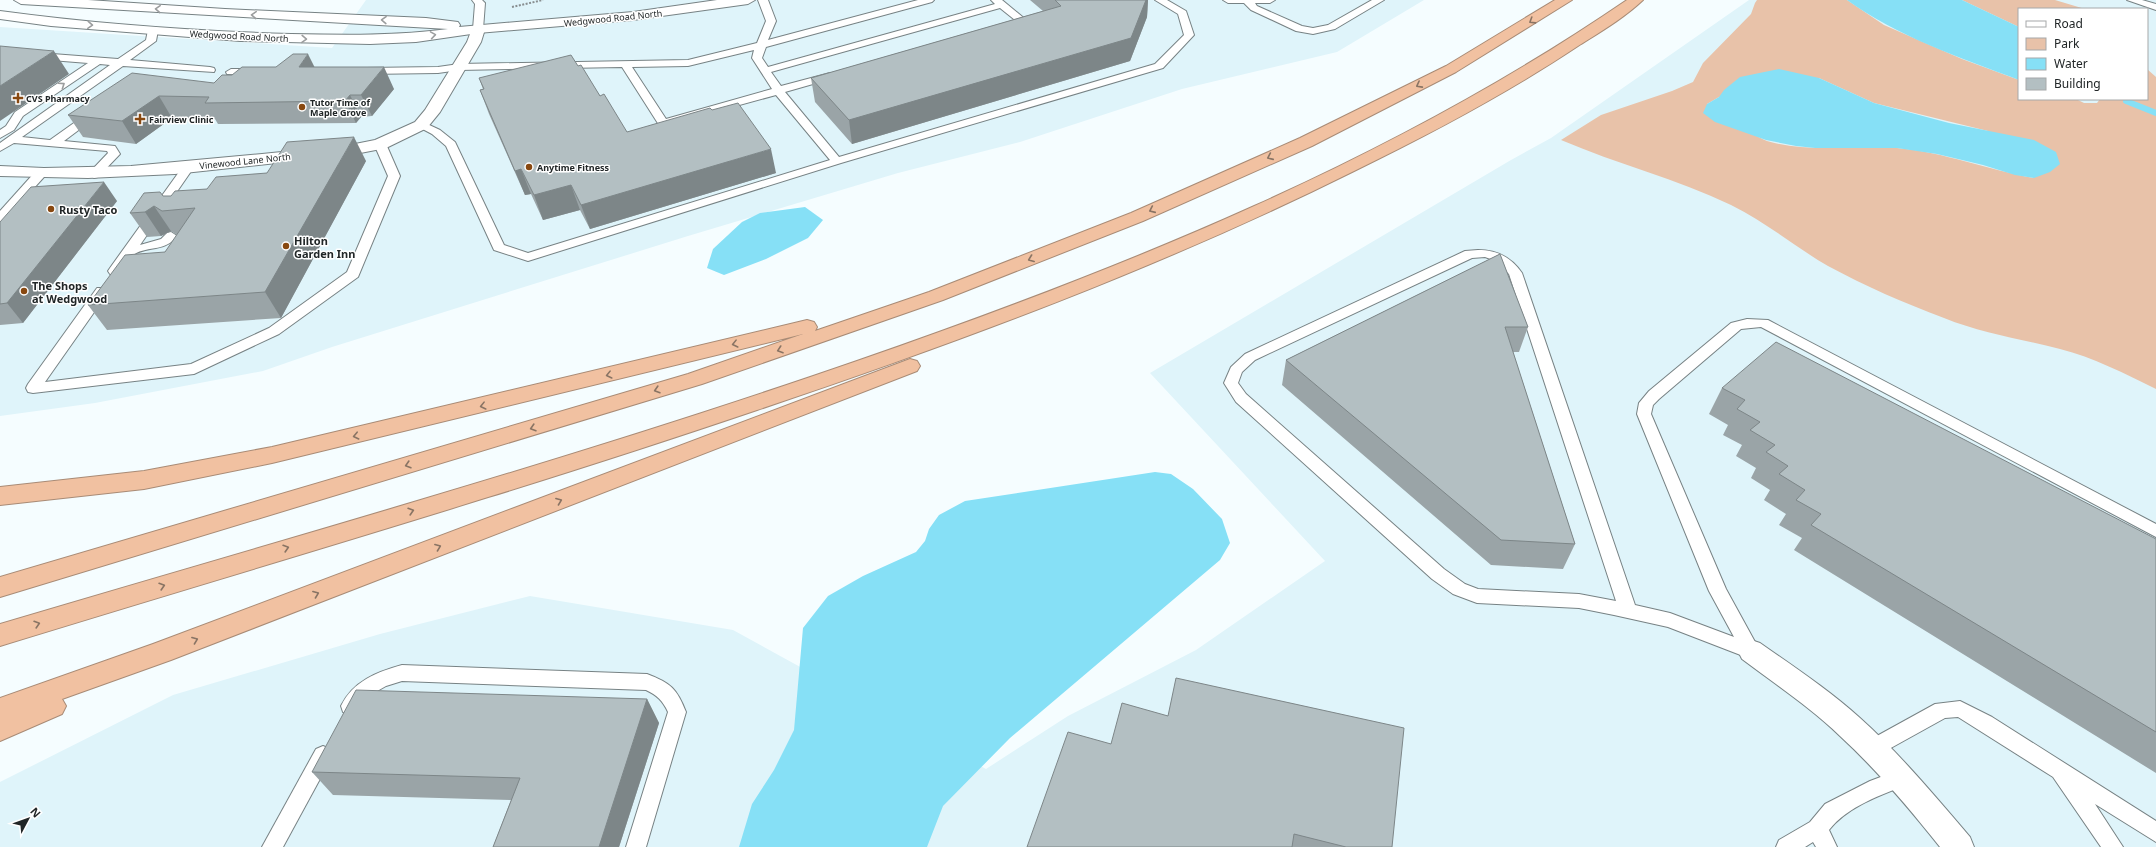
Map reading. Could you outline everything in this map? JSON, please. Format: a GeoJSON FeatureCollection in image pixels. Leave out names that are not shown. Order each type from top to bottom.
{"type":"FeatureCollection","features":[{"type":"Feature","properties":{"kind":"highway"},"geometry":{"type":"LineString","coordinates":[[0,587],[695,379],[936,296],[1137,217],[1313,138],[1451,69],[1565,0]]}},
{"type":"Feature","properties":{"kind":"highway"},"geometry":{"type":"LineString","coordinates":[[0,710],[162,652],[1004,330],[1215,230],[1314,186],[1485,97],[1547,60],[1636,0]]}},
{"type":"Feature","properties":{"kind":"highway"},"geometry":{"type":"LineString","coordinates":[[0,635],[630,444],[840,376],[1024,309],[1215,230]]}},
{"type":"Feature","properties":{"kind":"highway"},"geometry":{"type":"LineString","coordinates":[[0,496],[144,480],[272,455],[936,296]]}},
{"type":"Feature","properties":{"kind":"highway"},"geometry":{"type":"LineString","coordinates":[[0,729],[72,697],[162,652]]}},
{"type":"Feature","properties":{"kind":"street","name":"Wedgwood Road North"},"geometry":{"type":"LineString","coordinates":[[21,0],[225,13],[426,22],[478,29]]}},
{"type":"Feature","properties":{"kind":"street","name":"Wedgwood Road North"},"geometry":{"type":"LineString","coordinates":[[0,15],[51,22],[240,37],[370,40],[416,38],[478,29],[634,16],[748,0]]}},
{"type":"Feature","properties":{"kind":"street"},"geometry":{"type":"LineString","coordinates":[[0,23],[51,22]]}},
{"type":"Feature","properties":{"kind":"street","name":"Vinewood Lane North"},"geometry":{"type":"LineString","coordinates":[[0,171],[40,174],[94,174],[188,167],[350,150],[380,144],[421,125],[432,112],[474,42],[478,29]]}},
{"type":"Feature","properties":{"kind":"street"},"geometry":{"type":"LineString","coordinates":[[1751,651],[1832,710],[1873,748],[1902,778],[1959,847]]}},
{"type":"Feature","properties":{"kind":"lane"},"geometry":{"type":"LineString","coordinates":[[477,0],[480,3],[478,29]]}},
{"type":"Feature","properties":{"kind":"lane"},"geometry":{"type":"LineString","coordinates":[[763,0],[771,21],[757,58],[778,91],[837,161]]}},
{"type":"Feature","properties":{"kind":"lane"},"geometry":{"type":"LineString","coordinates":[[358,71],[438,70],[459,67],[624,63],[688,63],[929,0]]}},
{"type":"Feature","properties":{"kind":"lane"},"geometry":{"type":"LineString","coordinates":[[421,125],[436,132],[451,144],[499,247],[528,257],[837,161],[1159,66],[1189,35],[1183,13],[1160,0]]}},
{"type":"Feature","properties":{"kind":"lane"},"geometry":{"type":"LineString","coordinates":[[1228,0],[1270,0]]}},
{"type":"Feature","properties":{"kind":"lane"},"geometry":{"type":"LineString","coordinates":[[1248,0],[1254,8],[1300,29],[1313,31],[1331,27],[1379,0]]}},
{"type":"Feature","properties":{"kind":"lane"},"geometry":{"type":"LineString","coordinates":[[2132,0],[2156,7]]}},
{"type":"Feature","properties":{"kind":"lane"},"geometry":{"type":"LineString","coordinates":[[764,71],[998,2],[1020,19],[1016,24],[993,31]]}},
{"type":"Feature","properties":{"kind":"lane"},"geometry":{"type":"LineString","coordinates":[[0,148],[150,41],[154,30]]}},
{"type":"Feature","properties":{"kind":"lane"},"geometry":{"type":"LineString","coordinates":[[0,61],[26,56],[210,70]]}},
{"type":"Feature","properties":{"kind":"lane"},"geometry":{"type":"LineString","coordinates":[[0,135],[10,128],[19,114],[98,61]]}},
{"type":"Feature","properties":{"kind":"lane"},"geometry":{"type":"LineString","coordinates":[[624,63],[663,123],[840,74]]}},
{"type":"Feature","properties":{"kind":"lane"},"geometry":{"type":"LineString","coordinates":[[149,75],[162,66]]}},
{"type":"Feature","properties":{"kind":"lane"},"geometry":{"type":"LineString","coordinates":[[231,72],[271,72]]}},
{"type":"Feature","properties":{"kind":"lane"},"geometry":{"type":"LineString","coordinates":[[53,143],[104,107]]}},
{"type":"Feature","properties":{"kind":"lane"},"geometry":{"type":"LineString","coordinates":[[12,140],[111,148],[114,154],[94,174]]}},
{"type":"Feature","properties":{"kind":"lane"},"geometry":{"type":"LineString","coordinates":[[188,167],[168,205],[129,252],[32,388],[194,369],[274,331],[353,274],[394,176],[380,144]]}},
{"type":"Feature","properties":{"kind":"lane"},"geometry":{"type":"LineString","coordinates":[[0,218],[6,205],[40,174]]}},
{"type":"Feature","properties":{"kind":"lane"},"geometry":{"type":"LineString","coordinates":[[129,252],[165,242],[171,236]]}},
{"type":"Feature","properties":{"kind":"lane"},"geometry":{"type":"LineString","coordinates":[[1628,611],[1516,273],[1503,259],[1486,252],[1470,254],[1250,357],[1236,370],[1232,383],[1241,398],[1438,574],[1459,589],[1477,596],[1579,601],[1628,611],[1670,620],[1751,651]]}},
{"type":"Feature","properties":{"kind":"lane"},"geometry":{"type":"LineString","coordinates":[[1751,651],[1718,591],[1644,414],[1646,403],[1654,395],[1736,326],[1747,323],[1763,323],[2156,531]]}},
{"type":"Feature","properties":{"kind":"lane"},"geometry":{"type":"LineString","coordinates":[[342,719],[354,699],[367,686],[384,677],[402,673],[647,682],[663,688],[671,696],[677,712],[636,847]]}},
{"type":"Feature","properties":{"kind":"lane"},"geometry":{"type":"LineString","coordinates":[[1873,748],[1942,710],[1960,709],[1985,722],[2156,832]]}},
{"type":"Feature","properties":{"kind":"lane"},"geometry":{"type":"LineString","coordinates":[[272,847],[331,739]]}},
{"type":"Feature","properties":{"kind":"lane"},"geometry":{"type":"LineString","coordinates":[[2060,771],[2113,847]]}},
{"type":"Feature","properties":{"kind":"lane"},"geometry":{"type":"LineString","coordinates":[[1786,847],[1817,829],[1832,811],[1877,787],[1902,778]]}},
{"type":"Feature","properties":{"kind":"lane"},"geometry":{"type":"LineString","coordinates":[[1817,829],[1827,847]]}},
{"type":"Feature","properties":{"kind":"shaded area"},"geometry":{"type":"Polygon","coordinates":[[[366,0],[1424,0],[1337,52],[1182,89],[1020,142],[898,173],[688,236],[332,347],[263,371],[95,403],[0,416],[0,27],[332,48],[366,0]]]}},
{"type":"Feature","properties":{"kind":"shaded area"},"geometry":{"type":"Polygon","coordinates":[[[1749,0],[2156,0],[2156,847],[0,847],[0,782],[173,695],[380,634],[530,596],[733,630],[986,769],[1068,716],[1196,650],[1325,561],[1150,373],[1511,160],[1551,138],[1749,0]]]}},
{"type":"Feature","properties":{"kind":"green space"},"geometry":{"type":"Polygon","coordinates":[[[1757,0],[1847,0],[1884,25],[1962,59],[2018,80],[2018,100],[2078,100],[2084,103],[2097,103],[2099,100],[2148,100],[2148,70],[2156,77],[2156,389],[2109,366],[2072,352],[1972,328],[1899,300],[1828,266],[1756,219],[1731,205],[1690,187],[1582,149],[1561,140],[1601,115],[1672,91],[1693,82],[1703,63],[1751,14],[1757,0]],[[1819,78],[1719,97],[1707,104],[1761,138],[1783,145],[1816,148],[1881,147],[1914,150],[2034,178],[1988,131],[1874,103],[1819,78]]]}},
{"type":"Feature","properties":{"kind":"green space"},"geometry":{"type":"Polygon","coordinates":[[[1962,0],[2055,0],[2082,8],[2018,8],[2018,27],[1962,0]]]}},
{"type":"Feature","properties":{"kind":"water"},"geometry":{"type":"Polygon","coordinates":[[[1847,0],[1962,0],[2018,27],[2018,80],[1952,55],[1886,25],[1847,0]]]}},
{"type":"Feature","properties":{"kind":"water"},"geometry":{"type":"Polygon","coordinates":[[[1779,69],[1819,78],[1874,103],[1949,123],[2034,140],[2056,152],[2060,164],[2050,172],[2034,178],[2015,175],[1983,165],[1937,154],[1897,148],[1815,148],[1796,146],[1766,140],[1715,122],[1703,113],[1707,104],[1719,97],[1724,90],[1740,77],[1779,69]]]}},
{"type":"Feature","properties":{"kind":"water"},"geometry":{"type":"Polygon","coordinates":[[[805,207],[823,220],[808,238],[766,259],[724,275],[707,268],[713,249],[742,222],[760,213],[805,207]]]}},
{"type":"Feature","properties":{"kind":"water"},"geometry":{"type":"Polygon","coordinates":[[[1155,472],[1171,474],[1193,489],[1222,519],[1230,543],[1220,560],[1010,738],[943,806],[927,847],[739,847],[752,804],[774,770],[794,730],[803,628],[828,596],[863,576],[916,552],[925,541],[929,529],[939,515],[965,501],[1155,472]]]}},
{"type":"Feature","properties":{"kind":"building"},"geometry":{"type":"Polygon","coordinates":[[[1055,0],[1146,0],[1131,38],[849,120],[811,78],[1061,6],[1055,0]]]}},
{"type":"Feature","properties":{"kind":"building"},"geometry":{"type":"Polygon","coordinates":[[[0,46],[54,51],[0,86],[0,46]]]}},
{"type":"Feature","properties":{"kind":"building"},"geometry":{"type":"Polygon","coordinates":[[[293,54],[308,54],[299,67],[384,67],[361,95],[350,95],[345,101],[205,103],[209,97],[159,96],[122,121],[68,115],[132,73],[214,83],[222,75],[232,75],[242,67],[276,67],[293,54]]]}},
{"type":"Feature","properties":{"kind":"building"},"geometry":{"type":"Polygon","coordinates":[[[571,55],[578,66],[581,65],[600,96],[604,94],[627,132],[710,108],[712,110],[738,103],[771,149],[581,205],[571,185],[534,195],[521,169],[515,171],[480,90],[484,89],[479,78],[571,55]]]}},
{"type":"Feature","properties":{"kind":"building"},"geometry":{"type":"Polygon","coordinates":[[[354,137],[265,292],[88,305],[125,255],[165,252],[195,208],[162,211],[154,206],[145,212],[130,213],[144,193],[160,192],[163,196],[171,196],[175,191],[207,189],[216,177],[267,173],[287,142],[354,137]]]}},
{"type":"Feature","properties":{"kind":"building"},"geometry":{"type":"Polygon","coordinates":[[[104,182],[7,303],[0,304],[0,222],[31,187],[104,182]]]}},
{"type":"Feature","properties":{"kind":"building"},"geometry":{"type":"Polygon","coordinates":[[[1500,254],[1528,327],[1505,327],[1575,544],[1501,540],[1286,360],[1500,254]]]}},
{"type":"Feature","properties":{"kind":"building"},"geometry":{"type":"Polygon","coordinates":[[[1776,342],[2156,539],[2156,732],[1811,525],[1821,514],[1796,500],[1805,490],[1779,474],[1788,466],[1766,452],[1775,445],[1750,430],[1760,422],[1737,409],[1745,400],[1722,388],[1776,342]]]}},
{"type":"Feature","properties":{"kind":"building"},"geometry":{"type":"Polygon","coordinates":[[[1176,678],[1404,728],[1392,847],[1346,847],[1294,834],[1292,847],[1027,847],[1068,732],[1111,744],[1122,703],[1168,716],[1176,678]]]}},
{"type":"Feature","properties":{"kind":"building"},"geometry":{"type":"Polygon","coordinates":[[[356,690],[647,699],[599,847],[493,847],[520,778],[312,772],[356,690]]]}},
{"type":"Feature","properties":{"kind":"waterway"},"geometry":{"type":"LineString","coordinates":[[2126,101],[2156,113]]}},
{"type":"Feature","properties":{"kind":"place","name":"CVS Pharmacy"},"geometry":{"type":"Point","coordinates":[18,98]}},
{"type":"Feature","properties":{"kind":"place","name":"Tutor Time of Maple Grove"},"geometry":{"type":"Point","coordinates":[302,107]}},
{"type":"Feature","properties":{"kind":"place","name":"Fairview Clinic"},"geometry":{"type":"Point","coordinates":[140,119]}},
{"type":"Feature","properties":{"kind":"place","name":"Anytime Fitness"},"geometry":{"type":"Point","coordinates":[529,167]}},
{"type":"Feature","properties":{"kind":"place","name":"Rusty Taco"},"geometry":{"type":"Point","coordinates":[51,209]}},
{"type":"Feature","properties":{"kind":"place","name":"Hilton Garden Inn"},"geometry":{"type":"Point","coordinates":[286,246]}},
{"type":"Feature","properties":{"kind":"place","name":"The Shops at Wedgwood"},"geometry":{"type":"Point","coordinates":[24,291]}}]}
